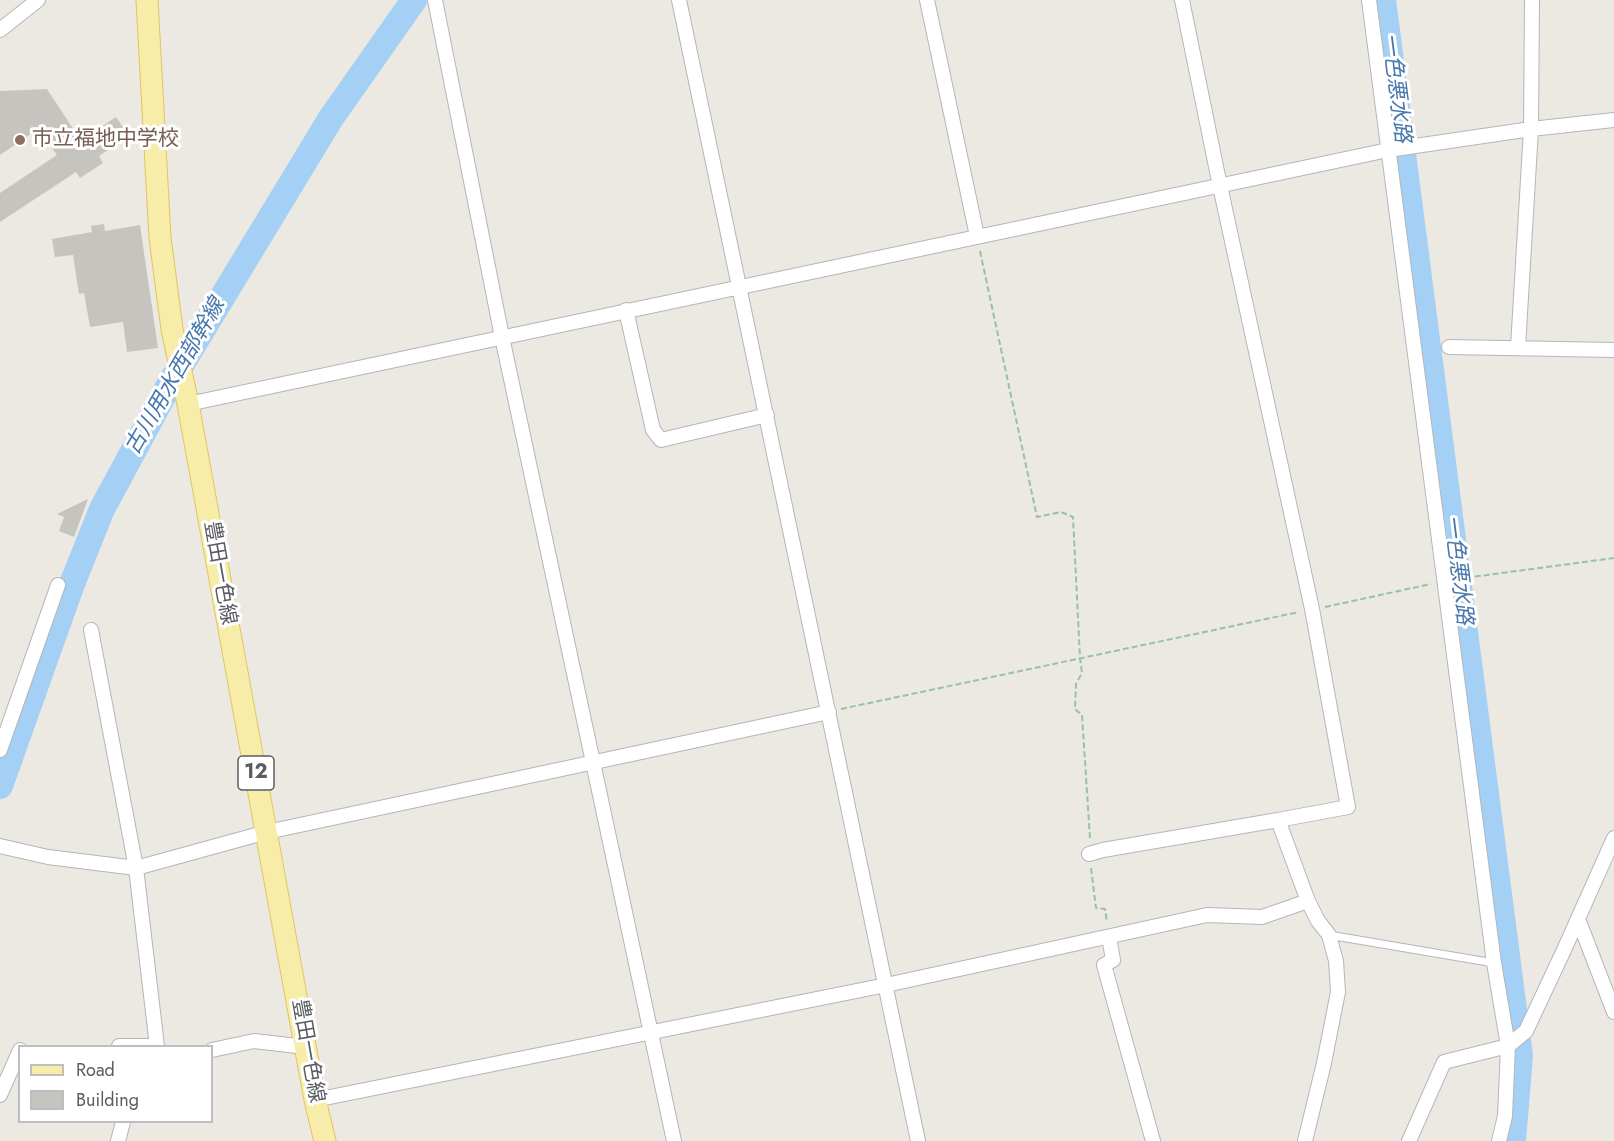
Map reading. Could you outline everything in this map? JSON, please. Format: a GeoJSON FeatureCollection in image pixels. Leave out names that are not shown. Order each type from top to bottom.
{"type":"FeatureCollection","features":[{"type":"Feature","properties":{"kind":"main road","name":"豊田一色線"},"geometry":{"type":"LineString","coordinates":[[147,0],[160,238],[172,330],[188,404],[315,1100],[325,1141]]}},
{"type":"Feature","properties":{"kind":"street"},"geometry":{"type":"LineString","coordinates":[[0,30],[38,0]]}},
{"type":"Feature","properties":{"kind":"street"},"geometry":{"type":"LineString","coordinates":[[435,0],[502,337],[674,1141]]}},
{"type":"Feature","properties":{"kind":"street"},"geometry":{"type":"LineString","coordinates":[[679,0],[918,1141]]}},
{"type":"Feature","properties":{"kind":"street"},"geometry":{"type":"LineString","coordinates":[[927,0],[977,237]]}},
{"type":"Feature","properties":{"kind":"street"},"geometry":{"type":"LineString","coordinates":[[1089,854],[1348,807],[1312,609],[1182,0]]}},
{"type":"Feature","properties":{"kind":"street"},"geometry":{"type":"LineString","coordinates":[[1369,0],[1494,963],[1509,1046],[1505,1116],[1499,1141]]}},
{"type":"Feature","properties":{"kind":"street"},"geometry":{"type":"LineString","coordinates":[[1518,347],[1531,129],[1532,0]]}},
{"type":"Feature","properties":{"kind":"street"},"geometry":{"type":"LineString","coordinates":[[188,404],[1388,150],[1531,129],[1614,120]]}},
{"type":"Feature","properties":{"kind":"street"},"geometry":{"type":"LineString","coordinates":[[626,310],[653,430],[661,440],[767,415]]}},
{"type":"Feature","properties":{"kind":"street"},"geometry":{"type":"LineString","coordinates":[[1449,347],[1614,350]]}},
{"type":"Feature","properties":{"kind":"street"},"geometry":{"type":"LineString","coordinates":[[0,750],[58,585]]}},
{"type":"Feature","properties":{"kind":"street"},"geometry":{"type":"LineString","coordinates":[[91,630],[136,868],[157,1045]]}},
{"type":"Feature","properties":{"kind":"street"},"geometry":{"type":"LineString","coordinates":[[0,846],[48,857],[136,868],[267,832],[829,712]]}},
{"type":"Feature","properties":{"kind":"street"},"geometry":{"type":"LineString","coordinates":[[1278,820],[1308,901],[1317,921],[1329,935],[1336,961],[1338,992],[1305,1141]]}},
{"type":"Feature","properties":{"kind":"street"},"geometry":{"type":"LineString","coordinates":[[1408,1141],[1444,1062],[1509,1046],[1526,1030],[1614,838]]}},
{"type":"Feature","properties":{"kind":"street"},"geometry":{"type":"LineString","coordinates":[[315,1100],[886,985],[1207,915],[1262,918],[1308,901]]}},
{"type":"Feature","properties":{"kind":"street"},"geometry":{"type":"LineString","coordinates":[[1578,920],[1614,1012]]}},
{"type":"Feature","properties":{"kind":"street"},"geometry":{"type":"LineString","coordinates":[[1109,937],[1113,960],[1104,964],[1153,1141]]}},
{"type":"Feature","properties":{"kind":"street"},"geometry":{"type":"LineString","coordinates":[[213,1050],[254,1041],[306,1047]]}},
{"type":"Feature","properties":{"kind":"street"},"geometry":{"type":"LineString","coordinates":[[0,1095],[18,1054]]}},
{"type":"Feature","properties":{"kind":"street"},"geometry":{"type":"LineString","coordinates":[[118,1141],[123,1123]]}},
{"type":"Feature","properties":{"kind":"lane"},"geometry":{"type":"LineString","coordinates":[[1329,935],[1494,963]]}},
{"type":"Feature","properties":{"kind":"path"},"geometry":{"type":"LineString","coordinates":[[977,237],[1037,517],[1061,512],[1073,517],[1082,673],[1076,684],[1075,709],[1082,715],[1089,854],[1096,908],[1105,909],[1109,937]]}},
{"type":"Feature","properties":{"kind":"path"},"geometry":{"type":"LineString","coordinates":[[829,712],[1445,581],[1614,558]]}},
{"type":"Feature","properties":{"kind":"building"},"geometry":{"type":"Polygon","coordinates":[[[47,89],[74,130],[76,129],[83,139],[116,117],[129,136],[99,156],[103,163],[80,178],[76,172],[0,222],[0,193],[57,155],[38,129],[0,155],[0,91],[47,89]]]}},
{"type":"Feature","properties":{"kind":"building"},"geometry":{"type":"Polygon","coordinates":[[[104,224],[105,231],[140,225],[158,348],[127,352],[123,322],[90,327],[84,293],[79,294],[73,255],[55,257],[52,239],[92,232],[91,226],[104,224]]]}},
{"type":"Feature","properties":{"kind":"building"},"geometry":{"type":"Polygon","coordinates":[[[88,499],[74,537],[59,531],[64,517],[57,514],[88,499]]]}},
{"type":"Feature","properties":{"kind":"waterway","name":"古川用水西部幹線"},"geometry":{"type":"LineString","coordinates":[[0,786],[72,584],[102,509],[169,385],[331,118],[414,0]]}},
{"type":"Feature","properties":{"kind":"waterway","name":"一色悪水路"},"geometry":{"type":"LineString","coordinates":[[1383,0],[1520,1056],[1513,1141]]}},
{"type":"Feature","properties":{"kind":"place","name":"市立福地中学校"},"geometry":{"type":"Point","coordinates":[20,140]}}]}
